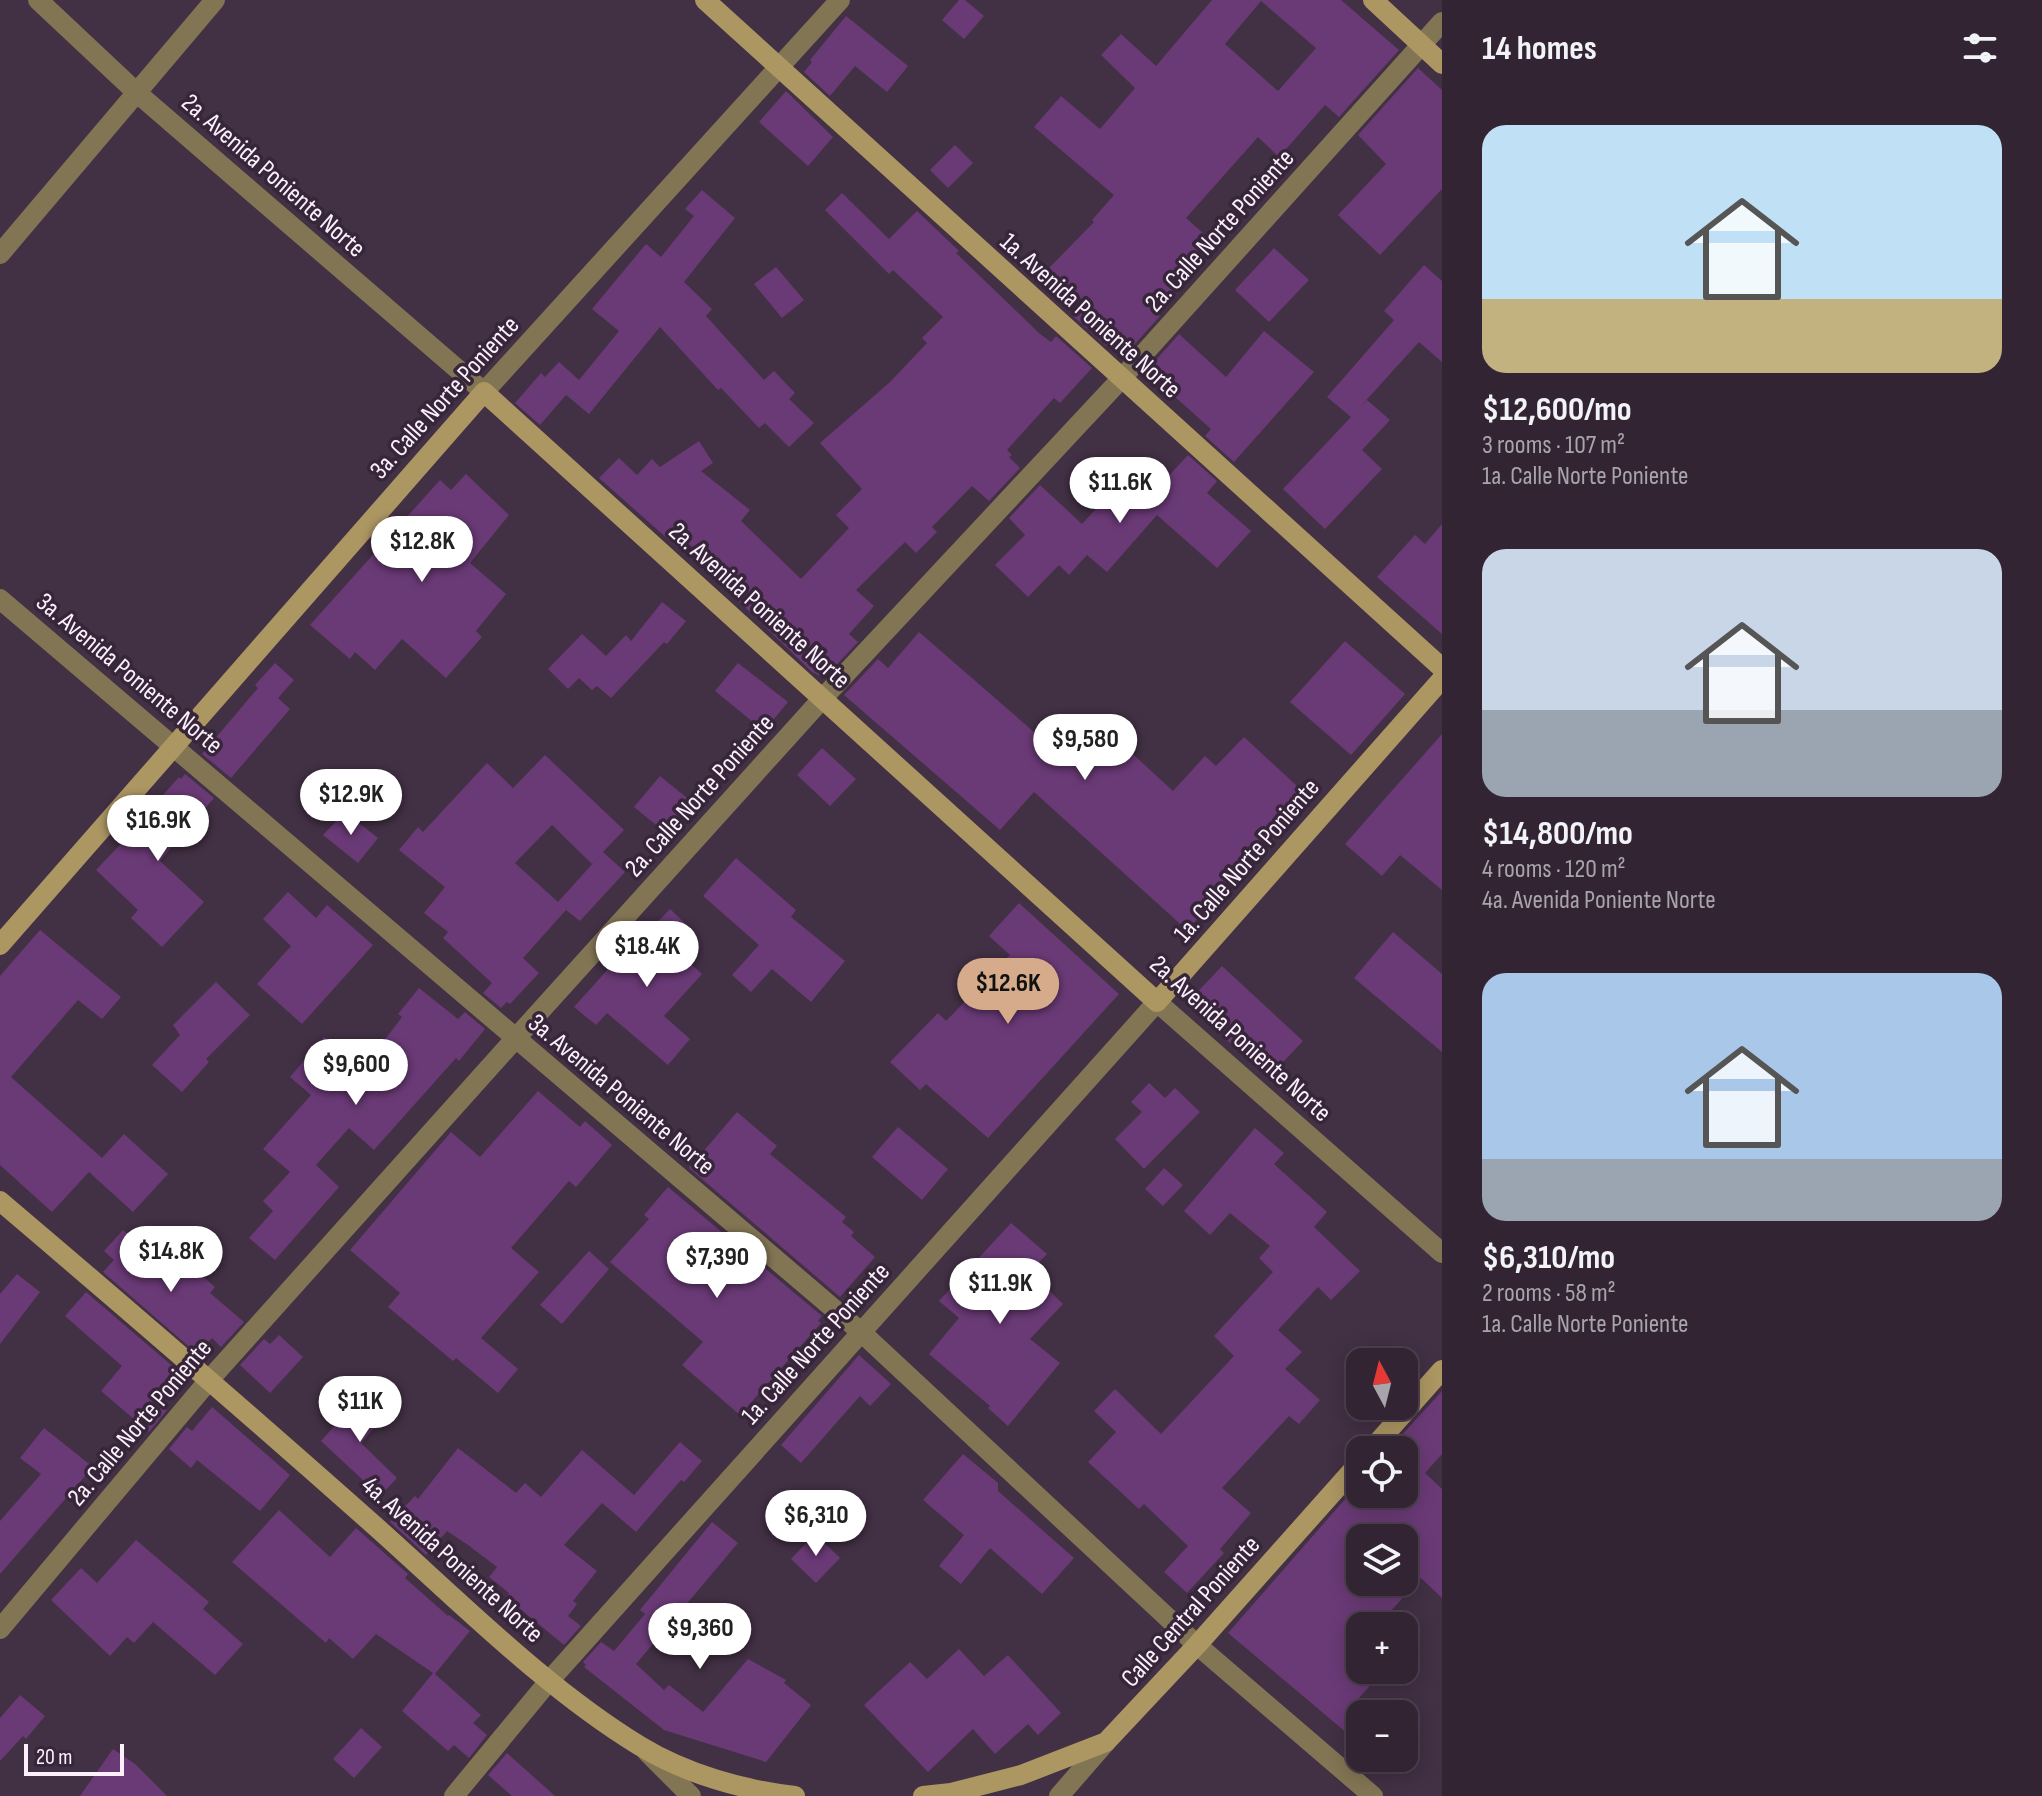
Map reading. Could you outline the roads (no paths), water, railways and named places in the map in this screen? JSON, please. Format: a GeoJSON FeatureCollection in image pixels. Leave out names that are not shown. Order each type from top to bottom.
{"type":"FeatureCollection","features":[{"type":"Feature","properties":{"kind":"main road","name":"1a. Avenida Poniente Norte"},"geometry":{"type":"LineString","coordinates":[[705,0],[1442,668]]}},
{"type":"Feature","properties":{"kind":"main road"},"geometry":{"type":"LineString","coordinates":[[1373,0],[1442,64]]}},
{"type":"Feature","properties":{"kind":"main road","name":"2a. Avenida Poniente Norte"},"geometry":{"type":"LineString","coordinates":[[484,392],[1157,1002]]}},
{"type":"Feature","properties":{"kind":"main road","name":"3a. Calle Norte Poniente"},"geometry":{"type":"LineString","coordinates":[[0,945],[484,392]]}},
{"type":"Feature","properties":{"kind":"main road","name":"1a. Calle Norte Poniente"},"geometry":{"type":"LineString","coordinates":[[1157,1002],[1442,679]]}},
{"type":"Feature","properties":{"kind":"main road","name":"4a. Avenida Poniente Norte"},"geometry":{"type":"LineString","coordinates":[[0,1201],[210,1379],[549,1681],[641,1747]]}},
{"type":"Feature","properties":{"kind":"main road"},"geometry":{"type":"LineString","coordinates":[[1383,1436],[1442,1370]]}},
{"type":"Feature","properties":{"kind":"main road","name":"Calle Central Poniente"},"geometry":{"type":"LineString","coordinates":[[1106,1742],[1346,1478]]}},
{"type":"Feature","properties":{"kind":"main road"},"geometry":{"type":"LineString","coordinates":[[923,1796],[951,1793],[1021,1775],[1106,1742]]}},
{"type":"Feature","properties":{"kind":"main road"},"geometry":{"type":"LineString","coordinates":[[641,1747],[687,1769],[765,1793],[795,1796]]}},
{"type":"Feature","properties":{"kind":"street","name":"2a. Avenida Poniente Norte"},"geometry":{"type":"LineString","coordinates":[[38,0],[136,92],[484,392]]}},
{"type":"Feature","properties":{"kind":"street"},"geometry":{"type":"LineString","coordinates":[[0,254],[215,0]]}},
{"type":"Feature","properties":{"kind":"street","name":"3a. Calle Norte Poniente"},"geometry":{"type":"LineString","coordinates":[[484,392],[840,0]]}},
{"type":"Feature","properties":{"kind":"street","name":"2a. Calle Norte Poniente"},"geometry":{"type":"LineString","coordinates":[[0,1629],[210,1379],[515,1039],[822,699],[1121,379],[1442,22]]}},
{"type":"Feature","properties":{"kind":"street","name":"3a. Avenida Poniente Norte"},"geometry":{"type":"LineString","coordinates":[[0,599],[861,1332],[1197,1645],[1373,1796]]}},
{"type":"Feature","properties":{"kind":"street","name":"2a. Avenida Poniente Norte"},"geometry":{"type":"LineString","coordinates":[[1157,1002],[1442,1253]]}},
{"type":"Feature","properties":{"kind":"street","name":"1a. Calle Norte Poniente"},"geometry":{"type":"LineString","coordinates":[[454,1796],[549,1681],[1157,1002]]}},
{"type":"Feature","properties":{"kind":"street","name":"Calle Central Poniente"},"geometry":{"type":"LineString","coordinates":[[1059,1796],[1106,1742]]}},
{"type":"Feature","properties":{"kind":"street","name":"4a. Avenida Poniente Norte"},"geometry":{"type":"LineString","coordinates":[[641,1747],[691,1796]]}}]}
